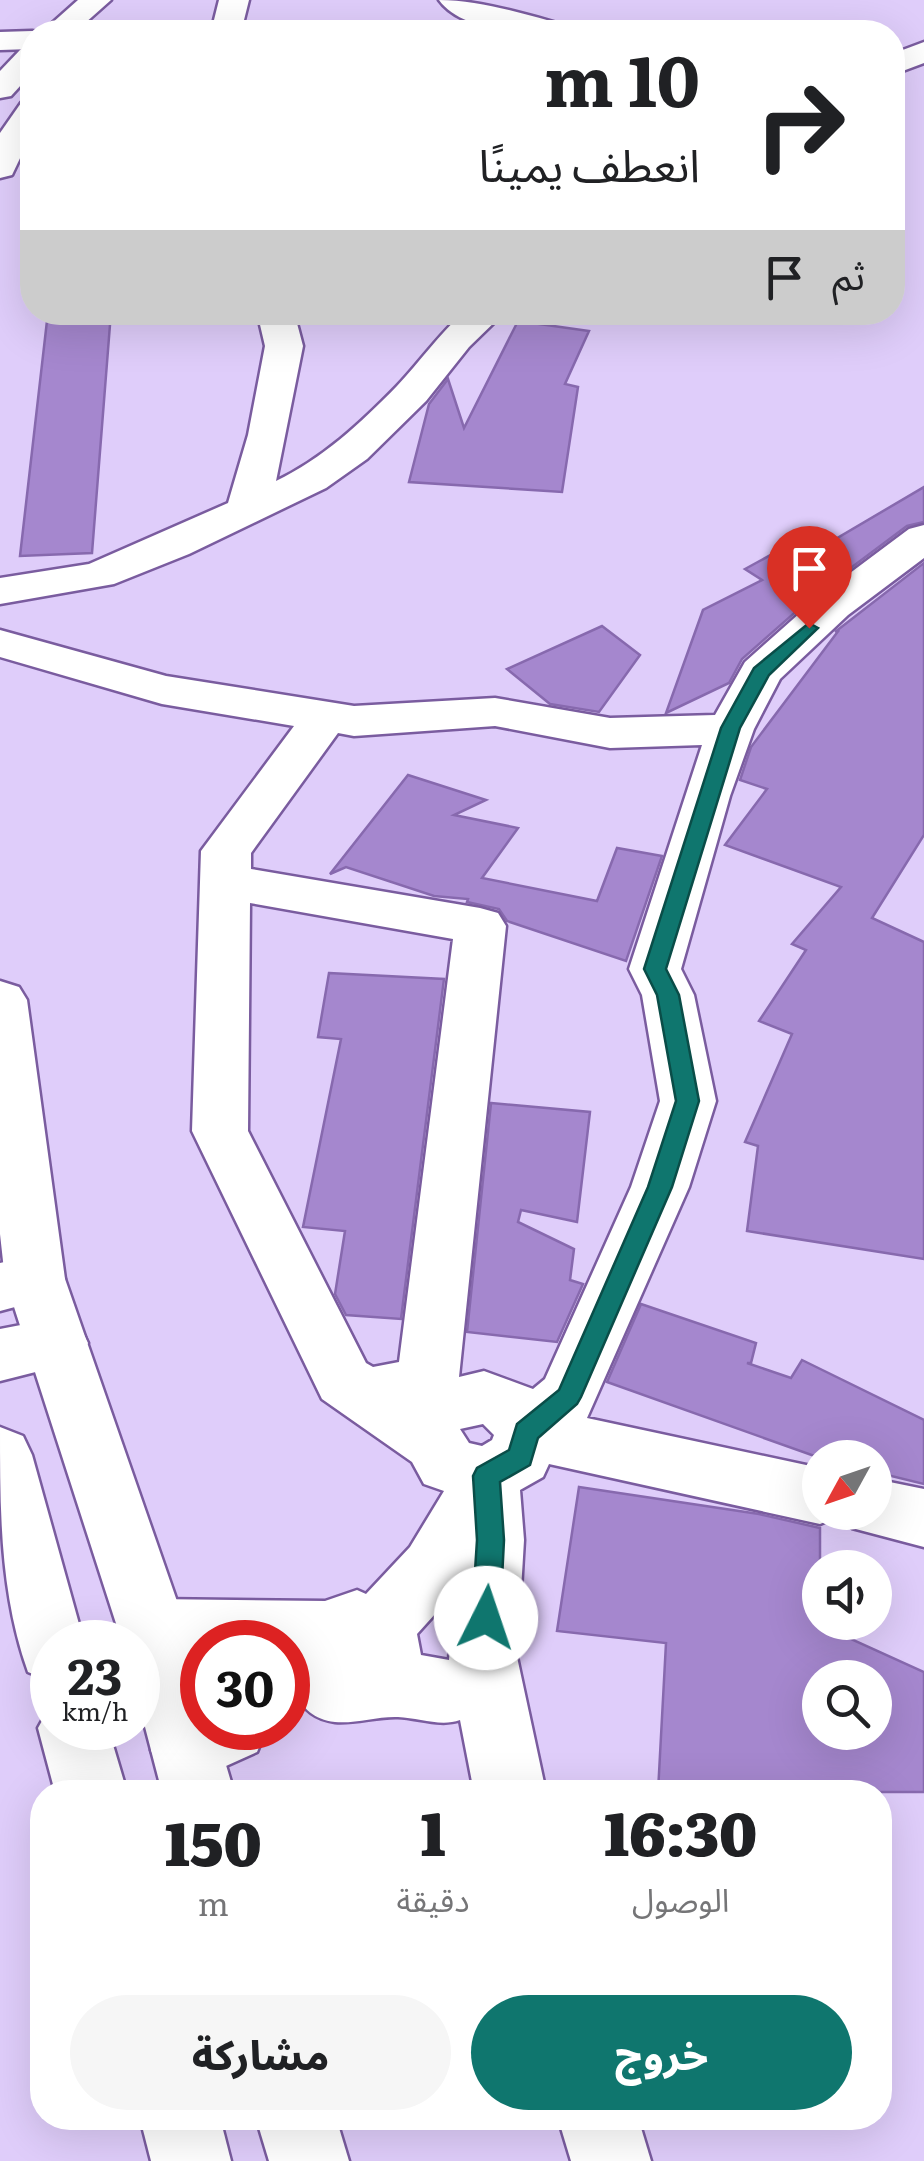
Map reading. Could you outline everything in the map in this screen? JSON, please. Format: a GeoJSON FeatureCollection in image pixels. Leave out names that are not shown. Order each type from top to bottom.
{"type":"FeatureCollection","features":[{"type":"Feature","properties":{"kind":"street"},"geometry":{"type":"LineString","coordinates":[[72,20],[96,0]]}},
{"type":"Feature","properties":{"kind":"street"},"geometry":{"type":"LineString","coordinates":[[454,0],[460,6],[501,20]]}},
{"type":"Feature","properties":{"kind":"street"},"geometry":{"type":"LineString","coordinates":[[115,20],[125,11]]}},
{"type":"Feature","properties":{"kind":"street"},"geometry":{"type":"LineString","coordinates":[[0,89],[20,68]]}},
{"type":"Feature","properties":{"kind":"street"},"geometry":{"type":"LineString","coordinates":[[0,168],[5,149],[20,127]]}},
{"type":"Feature","properties":{"kind":"street"},"geometry":{"type":"LineString","coordinates":[[247,510],[268,435],[284,346],[278,325]]}},
{"type":"Feature","properties":{"kind":"street"},"geometry":{"type":"LineString","coordinates":[[0,591],[99,575],[312,479],[353,450],[412,394],[472,325]]}},
{"type":"Feature","properties":{"kind":"street"},"geometry":{"type":"LineString","coordinates":[[465,1430],[568,1397],[660,1187],[688,1101],[668,995],[655,969],[731,728],[761,672],[833,606],[924,538]]}},
{"type":"Feature","properties":{"kind":"street"},"geometry":{"type":"LineString","coordinates":[[0,643],[162,690],[354,721],[495,712],[610,734],[731,728]]}},
{"type":"Feature","properties":{"kind":"street"},"geometry":{"type":"LineString","coordinates":[[326,716],[226,851],[220,1131],[344,1381],[465,1430],[802,1493]]}},
{"type":"Feature","properties":{"kind":"street"},"geometry":{"type":"LineString","coordinates":[[226,882],[480,926],[465,1430],[434,1568],[347,1663]]}},
{"type":"Feature","properties":{"kind":"street"},"geometry":{"type":"LineString","coordinates":[[0,1000],[18,1283],[28,1349],[149,1620]]}},
{"type":"Feature","properties":{"kind":"street"},"geometry":{"type":"LineString","coordinates":[[465,1430],[490,1540],[483,1656],[508,1780]]}},
{"type":"Feature","properties":{"kind":"street"},"geometry":{"type":"LineString","coordinates":[[0,1455],[44,1620]]}},
{"type":"Feature","properties":{"kind":"street"},"geometry":{"type":"LineString","coordinates":[[892,1511],[924,1518]]}},
{"type":"Feature","properties":{"kind":"street"},"geometry":{"type":"LineString","coordinates":[[160,1631],[347,1663],[448,1692],[487,1780]]}},
{"type":"Feature","properties":{"kind":"street"},"geometry":{"type":"LineString","coordinates":[[160,1647],[205,1757]]}},
{"type":"Feature","properties":{"kind":"street"},"geometry":{"type":"LineString","coordinates":[[79,1750],[88,1780]]}},
{"type":"Feature","properties":{"kind":"street"},"geometry":{"type":"LineString","coordinates":[[183,2130],[191,2161]]}},
{"type":"Feature","properties":{"kind":"street"},"geometry":{"type":"LineString","coordinates":[[300,2130],[309,2161]]}},
{"type":"Feature","properties":{"kind":"street"},"geometry":{"type":"LineString","coordinates":[[602,2130],[611,2161]]}},
{"type":"Feature","properties":{"kind":"building"},"geometry":{"type":"Polygon","coordinates":[[[47,325],[110,325],[92,553],[20,556],[47,325]]]}},
{"type":"Feature","properties":{"kind":"building"},"geometry":{"type":"Polygon","coordinates":[[[516,325],[589,331],[565,384],[578,387],[562,492],[409,482],[429,404],[448,379],[464,428],[516,325]]]}},
{"type":"Feature","properties":{"kind":"building"},"geometry":{"type":"Polygon","coordinates":[[[924,487],[924,522],[907,526],[816,594],[742,659],[729,683],[666,713],[703,610],[762,580],[745,569],[809,534],[827,544],[924,487]]]}},
{"type":"Feature","properties":{"kind":"building"},"geometry":{"type":"Polygon","coordinates":[[[924,563],[924,835],[872,918],[924,942],[924,1259],[747,1231],[758,1146],[745,1142],[792,1034],[759,1021],[806,950],[792,944],[841,887],[725,845],[767,789],[740,780],[751,747],[839,630],[835,632],[924,563]]]}},
{"type":"Feature","properties":{"kind":"building"},"geometry":{"type":"Polygon","coordinates":[[[602,626],[640,655],[599,712],[550,704],[507,669],[602,626]]]}},
{"type":"Feature","properties":{"kind":"building"},"geometry":{"type":"Polygon","coordinates":[[[408,775],[486,800],[454,815],[518,828],[482,878],[597,901],[617,848],[662,856],[626,961],[507,921],[499,909],[467,902],[468,899],[434,896],[346,867],[330,874],[408,775]]]}},
{"type":"Feature","properties":{"kind":"building"},"geometry":{"type":"Polygon","coordinates":[[[329,973],[444,979],[401,1319],[346,1315],[335,1294],[345,1231],[303,1227],[341,1039],[318,1037],[329,973]]]}},
{"type":"Feature","properties":{"kind":"building"},"geometry":{"type":"Polygon","coordinates":[[[491,1103],[590,1112],[577,1222],[521,1210],[518,1222],[574,1249],[570,1280],[583,1284],[557,1342],[467,1332],[491,1103]]]}},
{"type":"Feature","properties":{"kind":"building"},"geometry":{"type":"Polygon","coordinates":[[[641,1304],[756,1343],[751,1363],[747,1363],[791,1378],[802,1360],[924,1420],[924,1484],[892,1476],[892,1440],[802,1440],[802,1452],[607,1382],[641,1304]]]}},
{"type":"Feature","properties":{"kind":"building"},"geometry":{"type":"Polygon","coordinates":[[[579,1487],[759,1514],[802,1524],[802,1530],[820,1530],[820,1550],[802,1550],[802,1640],[853,1640],[924,1672],[924,1792],[892,1792],[892,1780],[659,1780],[666,1643],[557,1631],[579,1487]]]}},
{"type":"Feature","properties":{"kind":"route"},"geometry":{"type":"LineString","coordinates":[[486,1618],[490,1540],[486,1476],[520,1456],[526,1432],[568,1397],[660,1187],[688,1101],[668,995],[655,969],[706,796],[731,728],[761,672],[809,628]]}}]}
